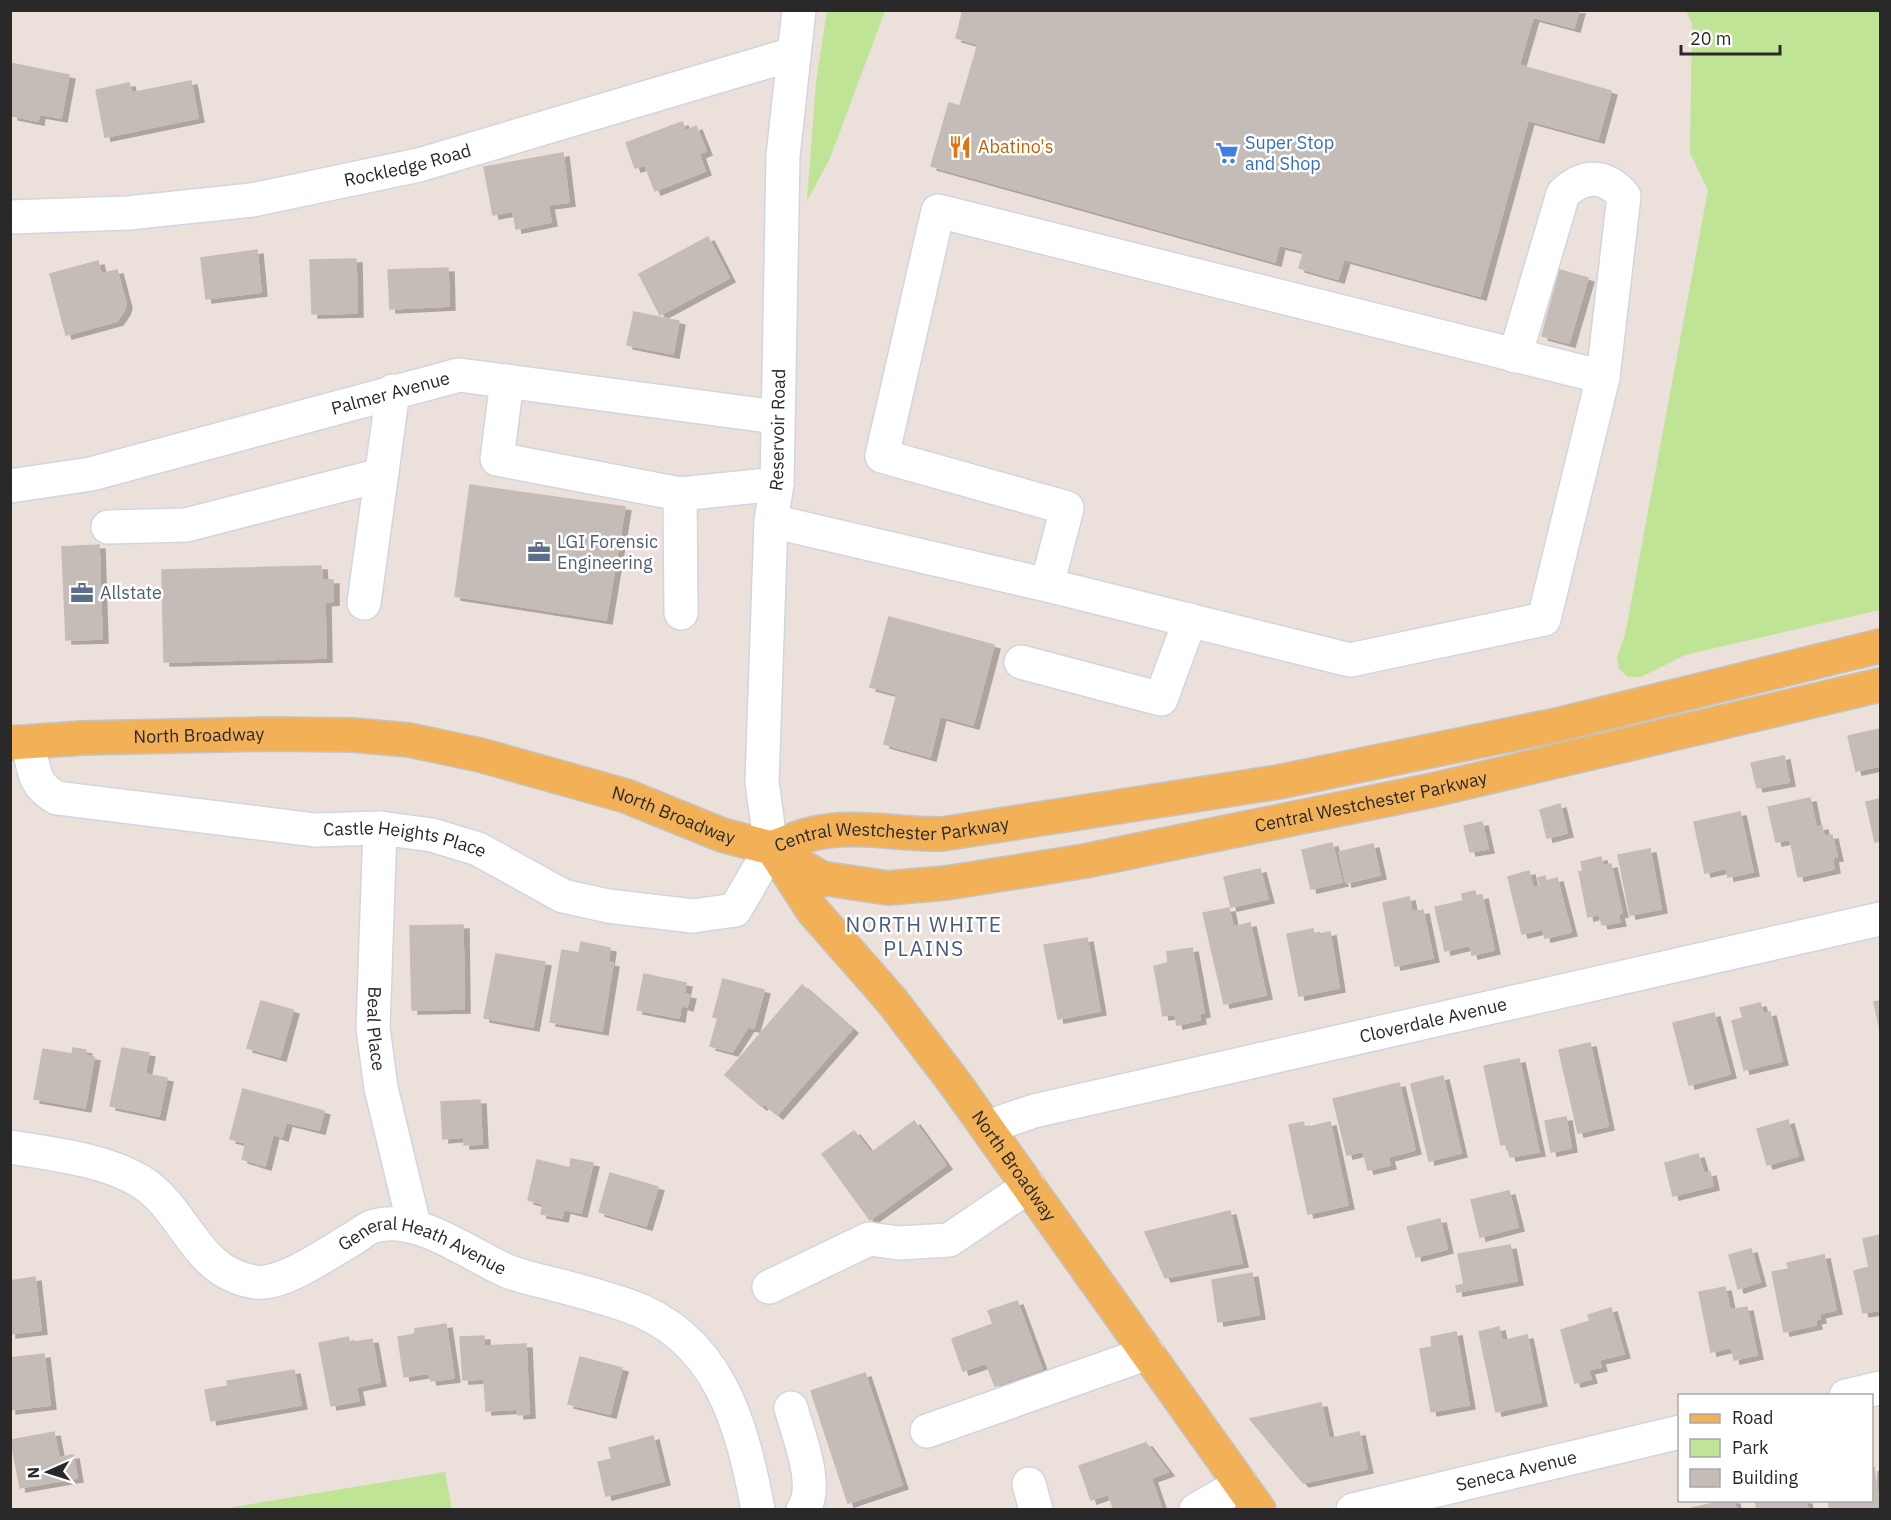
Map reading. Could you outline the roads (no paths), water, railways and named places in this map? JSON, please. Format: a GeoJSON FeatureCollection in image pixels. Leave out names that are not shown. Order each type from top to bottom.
{"type":"FeatureCollection","features":[{"type":"Feature","properties":{"kind":"main road","name":"Central Westchester Parkway"},"geometry":{"type":"LineString","coordinates":[[771,848],[826,832],[863,829],[909,835],[981,830],[1278,782],[1557,725],[1881,646]]}},
{"type":"Feature","properties":{"kind":"main road","name":"Central Westchester Parkway"},"geometry":{"type":"LineString","coordinates":[[771,848],[821,878],[888,888],[946,883],[1085,861],[1433,790],[1881,685]]}},
{"type":"Feature","properties":{"kind":"main road","name":"North Broadway"},"geometry":{"type":"LineString","coordinates":[[19,743],[82,738],[272,735],[352,735],[409,740],[551,774],[626,796],[722,835],[771,848],[813,911],[892,1001],[987,1127],[1250,1497]]}},
{"type":"Feature","properties":{"kind":"street","name":"Reservoir Road"},"geometry":{"type":"LineString","coordinates":[[771,848],[762,782],[771,521],[777,484],[783,156],[799,10]]}},
{"type":"Feature","properties":{"kind":"street","name":"Rockledge Road"},"geometry":{"type":"LineString","coordinates":[[11,216],[128,213],[252,200],[419,165],[793,54]]}},
{"type":"Feature","properties":{"kind":"street"},"geometry":{"type":"LineString","coordinates":[[771,521],[1047,585],[1350,660],[1544,619],[1603,377],[1624,196],[1615,186],[1593,179],[1575,182],[1563,194],[1515,356]]}},
{"type":"Feature","properties":{"kind":"street"},"geometry":{"type":"LineString","coordinates":[[1047,585],[1067,508],[882,456],[938,211],[1603,377]]}},
{"type":"Feature","properties":{"kind":"street","name":"Palmer Avenue"},"geometry":{"type":"LineString","coordinates":[[10,486],[101,472],[393,391],[459,375],[777,417]]}},
{"type":"Feature","properties":{"kind":"street"},"geometry":{"type":"LineString","coordinates":[[507,381],[497,459],[680,494],[777,484]]}},
{"type":"Feature","properties":{"kind":"street"},"geometry":{"type":"LineString","coordinates":[[364,603],[393,391]]}},
{"type":"Feature","properties":{"kind":"street"},"geometry":{"type":"LineString","coordinates":[[108,527],[186,525],[381,475]]}},
{"type":"Feature","properties":{"kind":"street"},"geometry":{"type":"LineString","coordinates":[[680,494],[681,613]]}},
{"type":"Feature","properties":{"kind":"street"},"geometry":{"type":"LineString","coordinates":[[1021,662],[1161,699],[1190,621]]}},
{"type":"Feature","properties":{"kind":"street","name":"Castle Heights Place"},"geometry":{"type":"LineString","coordinates":[[19,743],[37,783],[45,792],[57,798],[315,830],[380,828],[432,835],[478,849],[563,896],[608,906],[693,916],[735,910],[771,848]]}},
{"type":"Feature","properties":{"kind":"street","name":"Beal Place"},"geometry":{"type":"LineString","coordinates":[[380,828],[373,1028],[381,1089],[414,1225]]}},
{"type":"Feature","properties":{"kind":"street","name":"Cloverdale Avenue"},"geometry":{"type":"LineString","coordinates":[[987,1127],[1034,1111],[1881,920]]}},
{"type":"Feature","properties":{"kind":"street","name":"General Heath Avenue"},"geometry":{"type":"LineString","coordinates":[[10,1147],[107,1167],[139,1180],[165,1201],[209,1261],[233,1275],[257,1282],[290,1275],[374,1226],[414,1225],[445,1238],[510,1273],[630,1306],[684,1337],[724,1390],[738,1421],[758,1509]]}},
{"type":"Feature","properties":{"kind":"street"},"geometry":{"type":"LineString","coordinates":[[769,1287],[869,1239],[898,1243],[949,1240],[1029,1186]]}},
{"type":"Feature","properties":{"kind":"street"},"geometry":{"type":"LineString","coordinates":[[927,1431],[1148,1353]]}},
{"type":"Feature","properties":{"kind":"street"},"geometry":{"type":"LineString","coordinates":[[1851,1394],[1881,1388]]}},
{"type":"Feature","properties":{"kind":"street"},"geometry":{"type":"LineString","coordinates":[[791,1408],[810,1481],[807,1504],[803,1509]]}},
{"type":"Feature","properties":{"kind":"street","name":"Seneca Avenue"},"geometry":{"type":"LineString","coordinates":[[1353,1509],[1678,1432]]}},
{"type":"Feature","properties":{"kind":"street"},"geometry":{"type":"LineString","coordinates":[[1196,1509],[1250,1497]]}},
{"type":"Feature","properties":{"kind":"place","name":"Abatino's"},"geometry":{"type":"Point","coordinates":[960,147]}},
{"type":"Feature","properties":{"kind":"place","name":"Super Stop and Shop"},"geometry":{"type":"Point","coordinates":[1227,153]}},
{"type":"Feature","properties":{"kind":"place","name":"LGI Forensic Engineering"},"geometry":{"type":"Point","coordinates":[539,552]}},
{"type":"Feature","properties":{"kind":"place","name":"Allstate"},"geometry":{"type":"Point","coordinates":[82,593]}},
{"type":"Feature","properties":{"kind":"district","name":"NORTH WHITE PLAINS"},"geometry":{"type":"Point","coordinates":[924,937]}}]}
